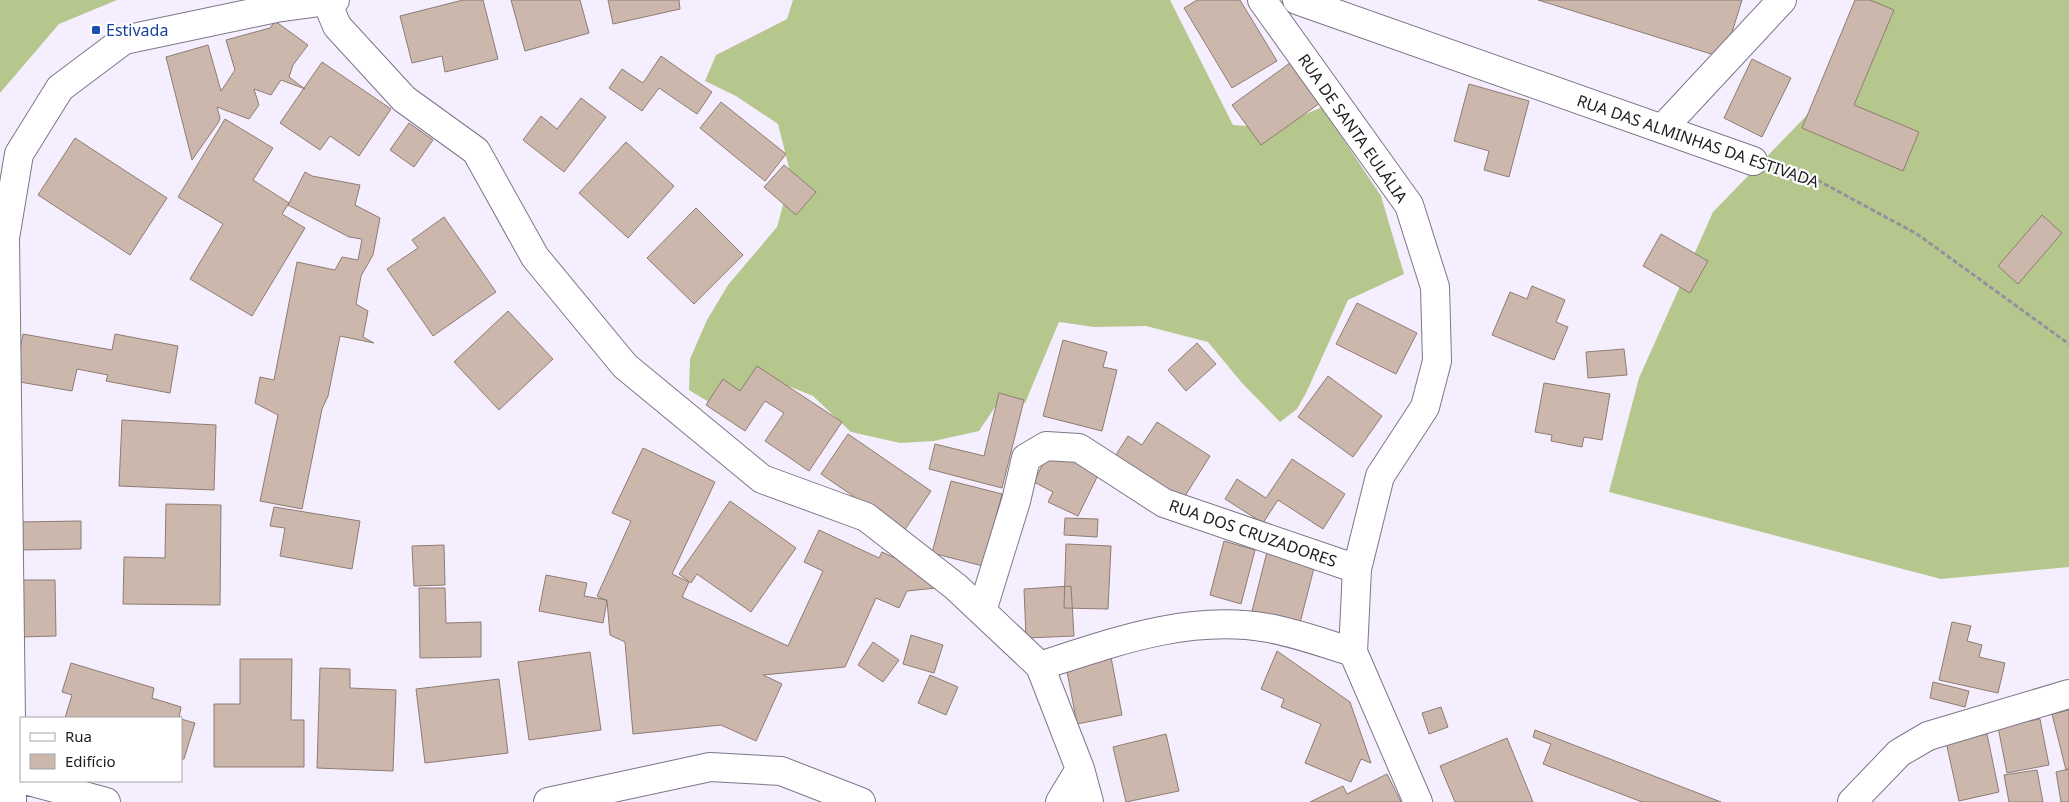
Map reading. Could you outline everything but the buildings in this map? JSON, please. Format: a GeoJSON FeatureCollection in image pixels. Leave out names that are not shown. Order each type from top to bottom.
{"type":"FeatureCollection","features":[{"type":"Feature","properties":{"kind":"street","name":"RUA DE SANTA EULÁLIA"},"geometry":{"type":"LineString","coordinates":[[1262,0],[1408,205],[1435,287],[1436,361],[1425,407],[1380,476],[1357,569],[1353,652],[1418,802]]}},
{"type":"Feature","properties":{"kind":"street","name":"RUA DAS ALMINHAS DA ESTIVADA"},"geometry":{"type":"LineString","coordinates":[[1297,0],[1753,161]]}},
{"type":"Feature","properties":{"kind":"street"},"geometry":{"type":"LineString","coordinates":[[1662,129],[1782,0]]}},
{"type":"Feature","properties":{"kind":"street"},"geometry":{"type":"LineString","coordinates":[[106,802],[18,784],[5,238],[19,154],[60,88],[124,40],[276,8],[317,2],[404,99],[476,151],[535,257],[625,366],[762,479],[866,517],[956,586],[1040,666],[1080,769],[1089,802]]}},
{"type":"Feature","properties":{"kind":"street","name":"RUA DOS CRUZADORES"},"geometry":{"type":"LineString","coordinates":[[982,611],[1016,501],[1026,458],[1046,446],[1079,448],[1164,503],[1357,569]]}},
{"type":"Feature","properties":{"kind":"street"},"geometry":{"type":"LineString","coordinates":[[1040,666],[1134,636],[1199,624],[1268,628],[1353,652]]}},
{"type":"Feature","properties":{"kind":"street"},"geometry":{"type":"LineString","coordinates":[[1852,802],[1899,753],[1928,736],[2069,694]]}},
{"type":"Feature","properties":{"kind":"street"},"geometry":{"type":"LineString","coordinates":[[548,802],[710,767],[781,772],[861,802]]}},
{"type":"Feature","properties":{"kind":"street"},"geometry":{"type":"LineString","coordinates":[[1060,802],[1080,769]]}},
{"type":"Feature","properties":{"kind":"path","name":"RUA DAS ALMINHAS DA ESTIVADA"},"geometry":{"type":"LineString","coordinates":[[1753,161],[1808,175],[1917,234],[2069,344]]}},
{"type":"Feature","properties":{"kind":"green space"},"geometry":{"type":"Polygon","coordinates":[[[0,0],[117,0],[59,24],[0,93],[0,0]]]}},
{"type":"Feature","properties":{"kind":"green space"},"geometry":{"type":"Polygon","coordinates":[[[793,0],[1170,0],[1233,125],[1273,128],[1322,107],[1381,196],[1404,274],[1348,300],[1306,393],[1297,409],[1280,422],[1242,383],[1208,342],[1146,326],[1094,327],[1059,322],[1025,403],[1001,398],[979,431],[934,441],[900,443],[851,432],[813,396],[771,379],[712,404],[689,390],[690,359],[707,320],[728,285],[777,227],[791,176],[778,124],[736,96],[705,81],[716,55],[787,19],[793,0]]]}},
{"type":"Feature","properties":{"kind":"green space"},"geometry":{"type":"Polygon","coordinates":[[[1856,0],[2069,0],[2069,567],[1941,579],[1609,492],[1639,378],[1713,212],[1871,49],[1856,0]]]}},
{"type":"Feature","properties":{"kind":"place","name":"Estivada"},"geometry":{"type":"Point","coordinates":[96,30]}}]}
